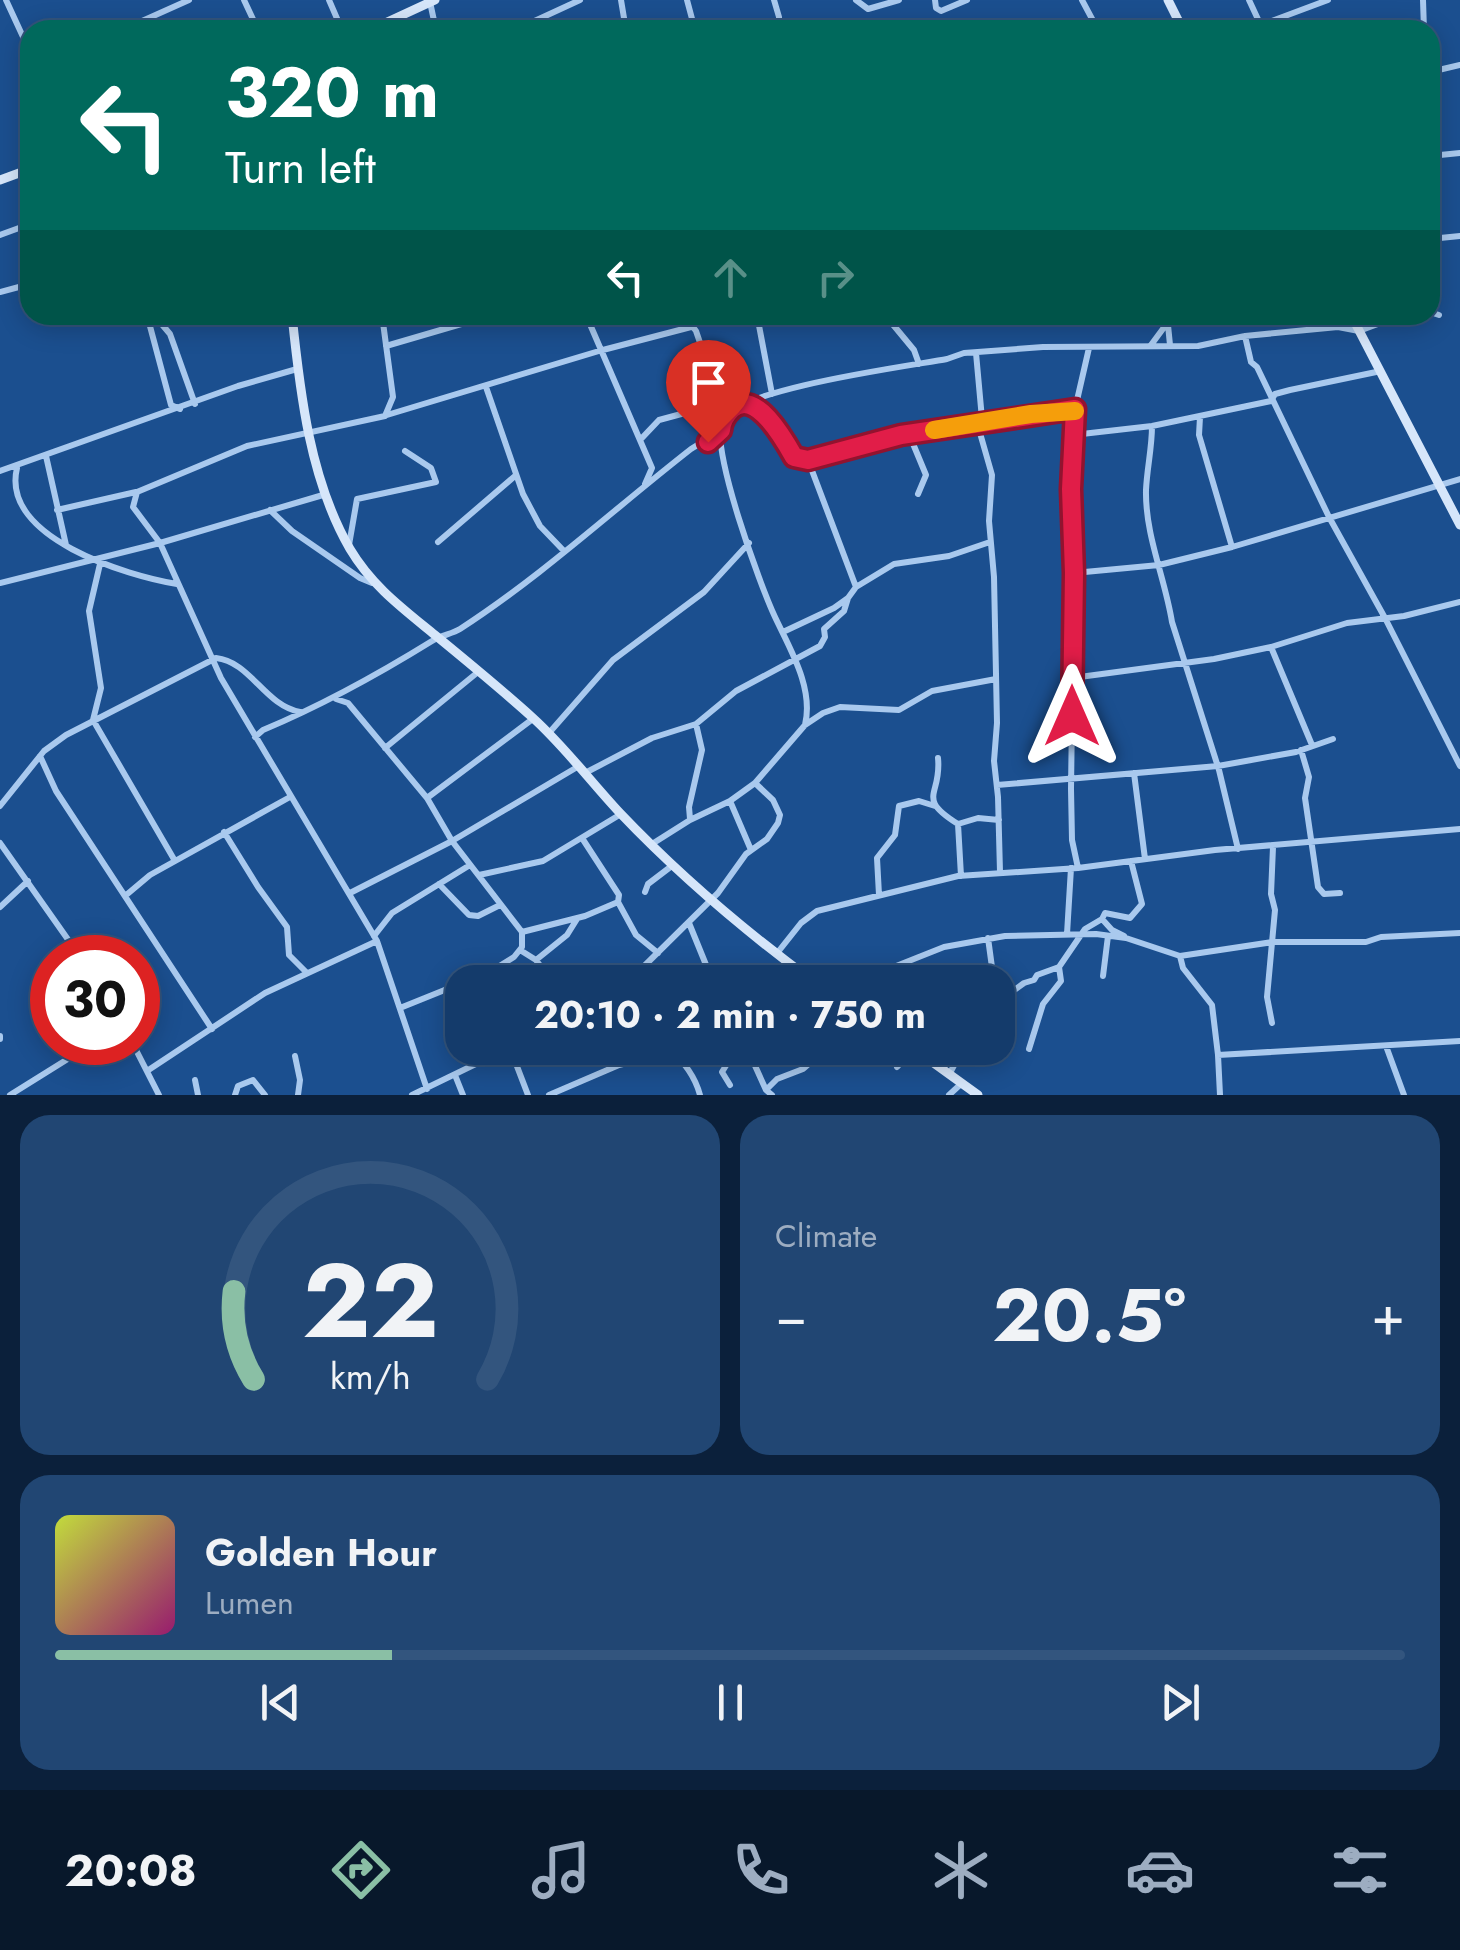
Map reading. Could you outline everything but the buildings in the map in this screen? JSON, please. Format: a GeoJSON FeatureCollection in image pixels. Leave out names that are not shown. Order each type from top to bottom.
{"type":"FeatureCollection","features":[{"type":"Feature","properties":{"kind":"street"},"geometry":{"type":"LineString","coordinates":[[6,0],[20,30]]}},
{"type":"Feature","properties":{"kind":"street"},"geometry":{"type":"LineString","coordinates":[[144,20],[189,0]]}},
{"type":"Feature","properties":{"kind":"street"},"geometry":{"type":"LineString","coordinates":[[537,20],[580,0]]}},
{"type":"Feature","properties":{"kind":"street"},"geometry":{"type":"LineString","coordinates":[[856,0],[868,9],[899,0]]}},
{"type":"Feature","properties":{"kind":"street"},"geometry":{"type":"LineString","coordinates":[[935,0],[941,11],[966,0]]}},
{"type":"Feature","properties":{"kind":"street"},"geometry":{"type":"LineString","coordinates":[[1281,20],[1328,0]]}},
{"type":"Feature","properties":{"kind":"street"},"geometry":{"type":"LineString","coordinates":[[391,20],[432,1]]}},
{"type":"Feature","properties":{"kind":"street"},"geometry":{"type":"LineString","coordinates":[[153,325],[166,390],[172,405],[180,409]]}},
{"type":"Feature","properties":{"kind":"street"},"geometry":{"type":"LineString","coordinates":[[161,325],[170,334],[195,404]]}},
{"type":"Feature","properties":{"kind":"street"},"geometry":{"type":"LineString","coordinates":[[293,325],[298,369],[324,495],[348,547],[372,583]]}},
{"type":"Feature","properties":{"kind":"street"},"geometry":{"type":"LineString","coordinates":[[383,325],[392,397],[385,416]]}},
{"type":"Feature","properties":{"kind":"street"},"geometry":{"type":"LineString","coordinates":[[386,346],[458,325]]}},
{"type":"Feature","properties":{"kind":"street"},"geometry":{"type":"LineString","coordinates":[[590,325],[652,468],[645,485]]}},
{"type":"Feature","properties":{"kind":"street"},"geometry":{"type":"LineString","coordinates":[[58,510],[137,492],[247,446],[385,416],[695,325]]}},
{"type":"Feature","properties":{"kind":"street"},"geometry":{"type":"LineString","coordinates":[[759,325],[772,394]]}},
{"type":"Feature","properties":{"kind":"street"},"geometry":{"type":"LineString","coordinates":[[893,325],[914,350],[918,364]]}},
{"type":"Feature","properties":{"kind":"street"},"geometry":{"type":"LineString","coordinates":[[1150,346],[1164,325]]}},
{"type":"Feature","properties":{"kind":"street"},"geometry":{"type":"LineString","coordinates":[[1168,325],[1170,344]]}},
{"type":"Feature","properties":{"kind":"street"},"geometry":{"type":"LineString","coordinates":[[1356,325],[1460,525]]}},
{"type":"Feature","properties":{"kind":"street"},"geometry":{"type":"LineString","coordinates":[[641,439],[659,420],[839,378],[976,353],[1043,347],[1198,346],[1245,336],[1338,328],[1359,331],[1375,325]]}},
{"type":"Feature","properties":{"kind":"street"},"geometry":{"type":"LineString","coordinates":[[692,327],[718,395],[716,406],[722,420],[720,453],[807,700],[805,725]]}},
{"type":"Feature","properties":{"kind":"street"},"geometry":{"type":"LineString","coordinates":[[1245,336],[1251,362],[1257,367],[1329,517],[1386,618],[1460,766]]}},
{"type":"Feature","properties":{"kind":"street"},"geometry":{"type":"LineString","coordinates":[[1067,934],[1074,868],[1071,489],[1075,409],[1089,348]]}},
{"type":"Feature","properties":{"kind":"street"},"geometry":{"type":"LineString","coordinates":[[976,353],[980,434],[992,474],[994,761],[1000,872]]}},
{"type":"Feature","properties":{"kind":"street"},"geometry":{"type":"LineString","coordinates":[[0,471],[238,386],[298,369]]}},
{"type":"Feature","properties":{"kind":"street"},"geometry":{"type":"LineString","coordinates":[[1074,435],[1188,420],[1271,401],[1275,394],[1290,390],[1382,372]]}},
{"type":"Feature","properties":{"kind":"street"},"geometry":{"type":"LineString","coordinates":[[486,387],[516,476],[540,526],[563,550]]}},
{"type":"Feature","properties":{"kind":"street"},"geometry":{"type":"LineString","coordinates":[[722,420],[738,404]]}},
{"type":"Feature","properties":{"kind":"street"},"geometry":{"type":"LineString","coordinates":[[738,404],[755,408],[779,430],[794,457],[808,460],[909,434],[1075,409]]}},
{"type":"Feature","properties":{"kind":"street"},"geometry":{"type":"LineString","coordinates":[[1200,417],[1199,435],[1232,547]]}},
{"type":"Feature","properties":{"kind":"street"},"geometry":{"type":"LineString","coordinates":[[1188,420],[1199,435]]}},
{"type":"Feature","properties":{"kind":"street"},"geometry":{"type":"LineString","coordinates":[[1152,426],[1146,489],[1150,531],[1238,849]]}},
{"type":"Feature","properties":{"kind":"street"},"geometry":{"type":"LineString","coordinates":[[255,737],[391,668],[438,637],[456,632],[526,582],[663,470],[721,430]]}},
{"type":"Feature","properties":{"kind":"street"},"geometry":{"type":"LineString","coordinates":[[909,434],[926,476],[918,494]]}},
{"type":"Feature","properties":{"kind":"street"},"geometry":{"type":"LineString","coordinates":[[348,547],[356,499],[436,482],[430,468],[405,451]]}},
{"type":"Feature","properties":{"kind":"street"},"geometry":{"type":"LineString","coordinates":[[46,456],[66,546]]}},
{"type":"Feature","properties":{"kind":"street"},"geometry":{"type":"LineString","coordinates":[[808,460],[856,587]]}},
{"type":"Feature","properties":{"kind":"street"},"geometry":{"type":"LineString","coordinates":[[18,466],[14,482],[19,507],[66,546],[128,574],[177,584]]}},
{"type":"Feature","properties":{"kind":"street"},"geometry":{"type":"LineString","coordinates":[[652,468],[663,470]]}},
{"type":"Feature","properties":{"kind":"street"},"geometry":{"type":"LineString","coordinates":[[438,542],[516,476]]}},
{"type":"Feature","properties":{"kind":"street"},"geometry":{"type":"LineString","coordinates":[[1074,573],[1159,566],[1460,480]]}},
{"type":"Feature","properties":{"kind":"street"},"geometry":{"type":"LineString","coordinates":[[137,492],[134,507],[160,542],[221,678],[376,938],[427,1089]]}},
{"type":"Feature","properties":{"kind":"street"},"geometry":{"type":"LineString","coordinates":[[0,584],[97,562],[324,495]]}},
{"type":"Feature","properties":{"kind":"street"},"geometry":{"type":"LineString","coordinates":[[270,510],[292,532],[372,583],[534,718],[672,866],[755,940],[793,965]]}},
{"type":"Feature","properties":{"kind":"street"},"geometry":{"type":"LineString","coordinates":[[350,893],[582,770],[652,738],[696,724],[736,691],[820,646],[824,628],[844,611],[856,587],[894,564],[949,556],[990,542]]}},
{"type":"Feature","properties":{"kind":"street"},"geometry":{"type":"LineString","coordinates":[[549,733],[613,660],[704,592],[750,543]]}},
{"type":"Feature","properties":{"kind":"street"},"geometry":{"type":"LineString","coordinates":[[97,562],[89,611],[100,688],[93,720],[175,861]]}},
{"type":"Feature","properties":{"kind":"street"},"geometry":{"type":"LineString","coordinates":[[732,565],[757,564]]}},
{"type":"Feature","properties":{"kind":"street"},"geometry":{"type":"LineString","coordinates":[[782,632],[848,598]]}},
{"type":"Feature","properties":{"kind":"street"},"geometry":{"type":"LineString","coordinates":[[1072,678],[1186,664],[1271,647],[1347,623],[1460,602]]}},
{"type":"Feature","properties":{"kind":"street"},"geometry":{"type":"LineString","coordinates":[[1271,647],[1312,745]]}},
{"type":"Feature","properties":{"kind":"street"},"geometry":{"type":"LineString","coordinates":[[0,806],[40,756],[93,720],[214,660],[234,663],[269,698],[284,708],[303,712]]}},
{"type":"Feature","properties":{"kind":"street"},"geometry":{"type":"LineString","coordinates":[[386,748],[478,672]]}},
{"type":"Feature","properties":{"kind":"street"},"geometry":{"type":"LineString","coordinates":[[652,844],[755,783],[805,725],[823,713],[840,708],[899,710],[932,691],[996,679]]}},
{"type":"Feature","properties":{"kind":"street"},"geometry":{"type":"LineString","coordinates":[[335,698],[348,703],[426,798],[452,841],[522,932],[525,940],[520,950],[499,965]]}},
{"type":"Feature","properties":{"kind":"street"},"geometry":{"type":"LineString","coordinates":[[426,798],[534,718]]}},
{"type":"Feature","properties":{"kind":"street"},"geometry":{"type":"LineString","coordinates":[[690,820],[689,807],[702,750],[696,724]]}},
{"type":"Feature","properties":{"kind":"street"},"geometry":{"type":"LineString","coordinates":[[997,786],[1218,766],[1333,740]]}},
{"type":"Feature","properties":{"kind":"street"},"geometry":{"type":"LineString","coordinates":[[1301,750],[1309,777],[1306,798],[1318,888],[1324,894],[1340,894]]}},
{"type":"Feature","properties":{"kind":"street"},"geometry":{"type":"LineString","coordinates":[[40,756],[56,791],[212,1029]]}},
{"type":"Feature","properties":{"kind":"street"},"geometry":{"type":"LineString","coordinates":[[938,758],[932,800],[937,811],[958,824],[978,818],[999,820]]}},
{"type":"Feature","properties":{"kind":"street"},"geometry":{"type":"LineString","coordinates":[[1134,773],[1145,859]]}},
{"type":"Feature","properties":{"kind":"street"},"geometry":{"type":"LineString","coordinates":[[646,965],[689,923],[752,850],[767,839],[780,815],[773,800],[755,783]]}},
{"type":"Feature","properties":{"kind":"street"},"geometry":{"type":"LineString","coordinates":[[124,896],[150,875],[290,797]]}},
{"type":"Feature","properties":{"kind":"street"},"geometry":{"type":"LineString","coordinates":[[730,801],[752,850]]}},
{"type":"Feature","properties":{"kind":"street"},"geometry":{"type":"LineString","coordinates":[[879,895],[877,858],[895,835],[900,806],[919,801],[935,806]]}},
{"type":"Feature","properties":{"kind":"street"},"geometry":{"type":"LineString","coordinates":[[479,875],[543,862],[621,814]]}},
{"type":"Feature","properties":{"kind":"street"},"geometry":{"type":"LineString","coordinates":[[958,824],[961,876]]}},
{"type":"Feature","properties":{"kind":"street"},"geometry":{"type":"LineString","coordinates":[[778,952],[800,923],[817,911],[961,876],[1460,829]]}},
{"type":"Feature","properties":{"kind":"street"},"geometry":{"type":"LineString","coordinates":[[224,832],[288,927],[289,955],[307,973]]}},
{"type":"Feature","properties":{"kind":"street"},"geometry":{"type":"LineString","coordinates":[[582,838],[618,896],[636,935],[658,953]]}},
{"type":"Feature","properties":{"kind":"street"},"geometry":{"type":"LineString","coordinates":[[0,843],[66,935]]}},
{"type":"Feature","properties":{"kind":"street"},"geometry":{"type":"LineString","coordinates":[[1272,1023],[1267,997],[1273,942],[1273,847]]}},
{"type":"Feature","properties":{"kind":"street"},"geometry":{"type":"LineString","coordinates":[[1015,990],[1059,967],[1082,934],[1105,912],[1130,918],[1142,904],[1131,861]]}},
{"type":"Feature","properties":{"kind":"street"},"geometry":{"type":"LineString","coordinates":[[147,1071],[265,993],[376,938],[392,914],[470,866]]}},
{"type":"Feature","properties":{"kind":"street"},"geometry":{"type":"LineString","coordinates":[[645,892],[648,884],[672,866]]}},
{"type":"Feature","properties":{"kind":"street"},"geometry":{"type":"LineString","coordinates":[[0,907],[28,881]]}},
{"type":"Feature","properties":{"kind":"street"},"geometry":{"type":"LineString","coordinates":[[439,884],[468,915],[478,916],[500,905]]}},
{"type":"Feature","properties":{"kind":"street"},"geometry":{"type":"LineString","coordinates":[[522,932],[577,918],[618,902]]}},
{"type":"Feature","properties":{"kind":"street"},"geometry":{"type":"LineString","coordinates":[[536,960],[566,935],[577,918]]}},
{"type":"Feature","properties":{"kind":"street"},"geometry":{"type":"LineString","coordinates":[[1102,918],[1126,938],[1180,956],[1273,942],[1366,942],[1381,936],[1460,933]]}},
{"type":"Feature","properties":{"kind":"street"},"geometry":{"type":"LineString","coordinates":[[689,923],[706,965]]}},
{"type":"Feature","properties":{"kind":"street"},"geometry":{"type":"LineString","coordinates":[[897,965],[926,953],[988,938],[1082,934],[1126,938]]}},
{"type":"Feature","properties":{"kind":"street"},"geometry":{"type":"LineString","coordinates":[[1102,976],[1108,936]]}},
{"type":"Feature","properties":{"kind":"street"},"geometry":{"type":"LineString","coordinates":[[988,938],[992,965]]}},
{"type":"Feature","properties":{"kind":"street"},"geometry":{"type":"LineString","coordinates":[[520,950],[540,965]]}},
{"type":"Feature","properties":{"kind":"street"},"geometry":{"type":"LineString","coordinates":[[1180,956],[1184,968],[1212,1005],[1220,1095]]}},
{"type":"Feature","properties":{"kind":"street"},"geometry":{"type":"LineString","coordinates":[[1029,1050],[1043,1004],[1061,981],[1059,967]]}},
{"type":"Feature","properties":{"kind":"street"},"geometry":{"type":"LineString","coordinates":[[400,1008],[445,990]]}},
{"type":"Feature","properties":{"kind":"street"},"geometry":{"type":"LineString","coordinates":[[1218,1055],[1460,1040]]}},
{"type":"Feature","properties":{"kind":"street"},"geometry":{"type":"LineString","coordinates":[[1386,1046],[1404,1095]]}},
{"type":"Feature","properties":{"kind":"street"},"geometry":{"type":"LineString","coordinates":[[296,1056],[298,1095]]}},
{"type":"Feature","properties":{"kind":"street"},"geometry":{"type":"LineString","coordinates":[[10,1095],[58,1065]]}},
{"type":"Feature","properties":{"kind":"street"},"geometry":{"type":"LineString","coordinates":[[144,1065],[159,1095]]}},
{"type":"Feature","properties":{"kind":"street"},"geometry":{"type":"LineString","coordinates":[[412,1095],[476,1065]]}},
{"type":"Feature","properties":{"kind":"street"},"geometry":{"type":"LineString","coordinates":[[517,1065],[528,1095]]}},
{"type":"Feature","properties":{"kind":"street"},"geometry":{"type":"LineString","coordinates":[[550,1095],[619,1065]]}},
{"type":"Feature","properties":{"kind":"street"},"geometry":{"type":"LineString","coordinates":[[686,1065],[700,1095]]}},
{"type":"Feature","properties":{"kind":"street"},"geometry":{"type":"LineString","coordinates":[[726,1065],[722,1072],[730,1085]]}},
{"type":"Feature","properties":{"kind":"street"},"geometry":{"type":"LineString","coordinates":[[756,1065],[770,1094]]}},
{"type":"Feature","properties":{"kind":"street"},"geometry":{"type":"LineString","coordinates":[[770,1094],[776,1079],[808,1065]]}},
{"type":"Feature","properties":{"kind":"street"},"geometry":{"type":"LineString","coordinates":[[938,1065],[978,1095]]}},
{"type":"Feature","properties":{"kind":"street"},"geometry":{"type":"LineString","coordinates":[[950,1073],[954,1065]]}},
{"type":"Feature","properties":{"kind":"street"},"geometry":{"type":"LineString","coordinates":[[456,1075],[463,1095]]}},
{"type":"Feature","properties":{"kind":"street"},"geometry":{"type":"LineString","coordinates":[[195,1080],[198,1095]]}},
{"type":"Feature","properties":{"kind":"street"},"geometry":{"type":"LineString","coordinates":[[235,1095],[238,1086],[252,1080],[265,1095]]}},
{"type":"Feature","properties":{"kind":"street"},"geometry":{"type":"LineString","coordinates":[[949,1095],[963,1082]]}},
{"type":"Feature","properties":{"kind":"slow traffic"},"geometry":{"type":"LineString","coordinates":[[934,430],[1075,411]]}},
{"type":"Feature","properties":{"kind":"route"},"geometry":{"type":"LineString","coordinates":[[708,442],[721,430],[722,420],[742,404],[755,408],[779,430],[794,457],[808,460],[901,435],[1075,409],[1071,489],[1072,716]]}}]}
